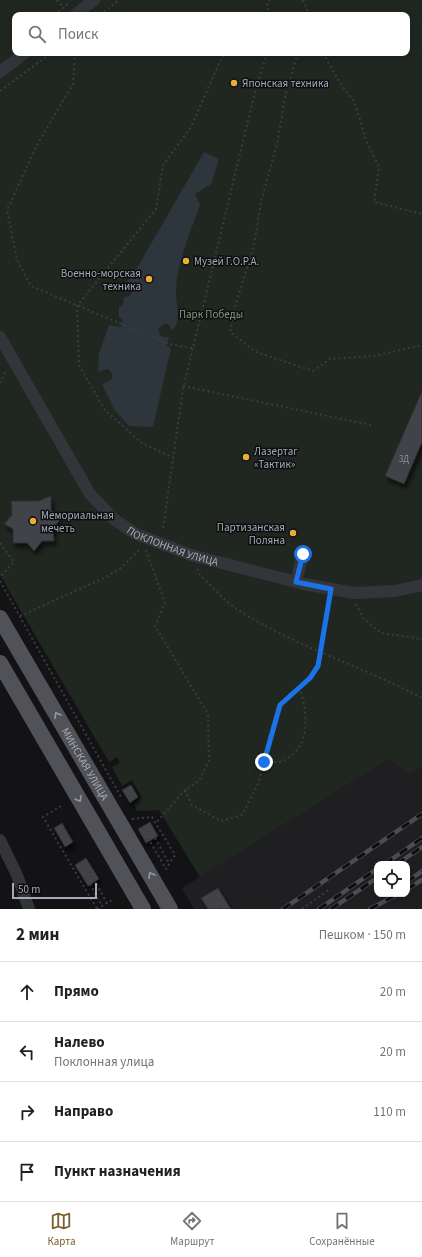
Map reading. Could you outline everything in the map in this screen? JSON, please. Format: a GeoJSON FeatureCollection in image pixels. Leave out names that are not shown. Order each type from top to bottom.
{"type":"FeatureCollection","features":[{"type":"Feature","properties":{"kind":"main road","name":"МИНСКАЯ УЛИЦА"},"geometry":{"type":"LineString","coordinates":[[0,618],[170,909]]}},
{"type":"Feature","properties":{"kind":"main road","name":"МИНСКАЯ УЛИЦА"},"geometry":{"type":"LineString","coordinates":[[0,663],[143,909]]}},
{"type":"Feature","properties":{"kind":"street"},"geometry":{"type":"LineString","coordinates":[[73,12],[94,0]]}},
{"type":"Feature","properties":{"kind":"street"},"geometry":{"type":"LineString","coordinates":[[0,72],[21,56]]}},
{"type":"Feature","properties":{"kind":"street","name":"ПОКЛОННАЯ УЛИЦА"},"geometry":{"type":"LineString","coordinates":[[0,337],[90,494],[114,520],[136,534],[191,555],[296,582],[331,589],[354,593],[395,590],[422,585]]}},
{"type":"Feature","properties":{"kind":"street"},"geometry":{"type":"LineString","coordinates":[[296,582],[303,554]]}},
{"type":"Feature","properties":{"kind":"street"},"geometry":{"type":"LineString","coordinates":[[0,840],[29,909]]}},
{"type":"Feature","properties":{"kind":"path"},"geometry":{"type":"LineString","coordinates":[[57,0],[70,12]]}},
{"type":"Feature","properties":{"kind":"path"},"geometry":{"type":"LineString","coordinates":[[58,12],[74,0]]}},
{"type":"Feature","properties":{"kind":"path"},"geometry":{"type":"LineString","coordinates":[[104,12],[119,0]]}},
{"type":"Feature","properties":{"kind":"path"},"geometry":{"type":"LineString","coordinates":[[269,12],[267,5],[270,0]]}},
{"type":"Feature","properties":{"kind":"path"},"geometry":{"type":"LineString","coordinates":[[303,0],[308,12]]}},
{"type":"Feature","properties":{"kind":"path"},"geometry":{"type":"LineString","coordinates":[[0,91],[47,56]]}},
{"type":"Feature","properties":{"kind":"path"},"geometry":{"type":"LineString","coordinates":[[75,56],[73,84],[38,143],[7,210],[17,260],[31,286],[169,344],[192,348]]}},
{"type":"Feature","properties":{"kind":"path"},"geometry":{"type":"LineString","coordinates":[[174,458],[143,444],[105,410],[79,365],[77,306],[156,209],[163,165],[191,128],[220,61],[224,56]]}},
{"type":"Feature","properties":{"kind":"path"},"geometry":{"type":"LineString","coordinates":[[163,528],[183,386],[256,88],[266,56]]}},
{"type":"Feature","properties":{"kind":"path"},"geometry":{"type":"LineString","coordinates":[[297,56],[286,93],[277,144],[262,202],[254,245],[235,307],[230,332],[256,352],[313,371],[330,359],[374,356],[422,345]]}},
{"type":"Feature","properties":{"kind":"path"},"geometry":{"type":"LineString","coordinates":[[325,56],[340,83],[355,103],[366,140],[379,167],[374,202],[422,214]]}},
{"type":"Feature","properties":{"kind":"path"},"geometry":{"type":"LineString","coordinates":[[183,386],[371,425]]}},
{"type":"Feature","properties":{"kind":"path"},"geometry":{"type":"LineString","coordinates":[[0,543],[14,562],[0,577]]}},
{"type":"Feature","properties":{"kind":"path"},"geometry":{"type":"LineString","coordinates":[[20,616],[115,572],[121,568],[144,544],[165,603],[155,626],[208,714],[209,761],[199,780],[185,790],[156,823]]}},
{"type":"Feature","properties":{"kind":"path"},"geometry":{"type":"LineString","coordinates":[[191,555],[200,575],[237,610],[305,646],[392,682],[422,698]]}},
{"type":"Feature","properties":{"kind":"path"},"geometry":{"type":"LineString","coordinates":[[0,581],[103,763]]}},
{"type":"Feature","properties":{"kind":"path"},"geometry":{"type":"LineString","coordinates":[[185,790],[192,805],[221,821],[242,815],[259,782],[280,705],[310,678],[318,666],[331,589]]}},
{"type":"Feature","properties":{"kind":"path"},"geometry":{"type":"LineString","coordinates":[[354,593],[356,607],[364,618],[381,633],[422,639]]}},
{"type":"Feature","properties":{"kind":"path"},"geometry":{"type":"LineString","coordinates":[[264,762],[285,760],[302,744],[307,721],[300,687]]}},
{"type":"Feature","properties":{"kind":"path"},"geometry":{"type":"LineString","coordinates":[[61,806],[43,817],[97,909],[112,900]]}},
{"type":"Feature","properties":{"kind":"path"},"geometry":{"type":"LineString","coordinates":[[129,820],[152,816],[175,855],[161,876]]}},
{"type":"Feature","properties":{"kind":"path"},"geometry":{"type":"LineString","coordinates":[[148,838],[166,869]]}},
{"type":"Feature","properties":{"kind":"path"},"geometry":{"type":"LineString","coordinates":[[155,838],[169,863]]}},
{"type":"Feature","properties":{"kind":"path"},"geometry":{"type":"LineString","coordinates":[[89,871],[107,903]]}},
{"type":"Feature","properties":{"kind":"path"},"geometry":{"type":"LineString","coordinates":[[90,884],[102,906]]}},
{"type":"Feature","properties":{"kind":"path"},"geometry":{"type":"LineString","coordinates":[[302,909],[330,889]]}},
{"type":"Feature","properties":{"kind":"path"},"geometry":{"type":"LineString","coordinates":[[215,909],[221,906],[223,909]]}},
{"type":"Feature","properties":{"kind":"shaded area"},"geometry":{"type":"Polygon","coordinates":[[[204,152],[219,159],[211,184],[195,194],[200,205],[179,268],[176,289],[178,311],[177,322],[172,330],[168,324],[164,324],[158,329],[160,335],[163,337],[169,337],[166,346],[171,348],[153,427],[129,426],[114,409],[102,384],[111,380],[113,376],[110,370],[107,369],[98,372],[99,353],[109,325],[121,327],[122,319],[119,317],[119,307],[123,305],[124,297],[130,296],[133,289],[127,281],[133,275],[204,152]]]}},
{"type":"Feature","properties":{"kind":"shaded area"},"geometry":{"type":"Polygon","coordinates":[[[422,737],[422,909],[194,909],[182,888],[422,737]]]}},
{"type":"Feature","properties":{"kind":"green space","name":"Парк Победы"},"geometry":{"type":"Polygon","coordinates":[[[0,0],[422,0],[422,767],[410,774],[388,759],[200,877],[159,810],[137,811],[133,803],[142,798],[132,780],[122,786],[112,767],[120,763],[117,757],[109,762],[0,575],[0,0]]]}},
{"type":"Feature","properties":{"kind":"building"},"geometry":{"type":"Polygon","coordinates":[[[422,391],[422,442],[404,484],[385,476],[422,391]]]}},
{"type":"Feature","properties":{"kind":"building","name":"Мемориальная мечеть"},"geometry":{"type":"Polygon","coordinates":[[[51,496],[51,510],[61,519],[53,528],[54,541],[42,541],[34,551],[27,543],[13,543],[13,529],[4,524],[12,515],[11,501],[38,501],[51,496]]]}},
{"type":"Feature","properties":{"kind":"building"},"geometry":{"type":"Polygon","coordinates":[[[131,785],[138,797],[130,803],[122,790],[131,785]]]}},
{"type":"Feature","properties":{"kind":"building"},"geometry":{"type":"Polygon","coordinates":[[[150,822],[158,836],[146,843],[138,829],[150,822]]]}},
{"type":"Feature","properties":{"kind":"building"},"geometry":{"type":"Polygon","coordinates":[[[62,823],[73,842],[65,847],[54,828],[62,823]]]}},
{"type":"Feature","properties":{"kind":"building"},"geometry":{"type":"Polygon","coordinates":[[[86,858],[99,879],[88,886],[75,865],[86,858]]]}},
{"type":"Feature","properties":{"kind":"building"},"geometry":{"type":"Polygon","coordinates":[[[218,888],[231,909],[208,909],[201,898],[218,888]]]}},
{"type":"Feature","properties":{"kind":"railway"},"geometry":{"type":"LineString","coordinates":[[283,909],[422,814]]}},
{"type":"Feature","properties":{"kind":"railway"},"geometry":{"type":"LineString","coordinates":[[389,861],[422,838]]}},
{"type":"Feature","properties":{"kind":"railway"},"geometry":{"type":"LineString","coordinates":[[401,861],[422,847]]}},
{"type":"Feature","properties":{"kind":"railway"},"geometry":{"type":"LineString","coordinates":[[319,909],[374,871]]}},
{"type":"Feature","properties":{"kind":"railway"},"geometry":{"type":"LineString","coordinates":[[410,880],[422,871]]}},
{"type":"Feature","properties":{"kind":"railway"},"geometry":{"type":"LineString","coordinates":[[331,909],[374,880]]}},
{"type":"Feature","properties":{"kind":"railway"},"geometry":{"type":"LineString","coordinates":[[410,887],[422,880]]}},
{"type":"Feature","properties":{"kind":"railway"},"geometry":{"type":"LineString","coordinates":[[370,909],[392,897]]}},
{"type":"Feature","properties":{"kind":"place","name":"Японская техника"},"geometry":{"type":"Point","coordinates":[234,83]}},
{"type":"Feature","properties":{"kind":"place","name":"Музей Г.О.Р.А."},"geometry":{"type":"Point","coordinates":[186,261]}},
{"type":"Feature","properties":{"kind":"place","name":"Военно-морская техника"},"geometry":{"type":"Point","coordinates":[149,279]}},
{"type":"Feature","properties":{"kind":"place","name":"Лазертаг «Тактик»"},"geometry":{"type":"Point","coordinates":[246,457]}},
{"type":"Feature","properties":{"kind":"place","name":"Мемориальная мечеть"},"geometry":{"type":"Point","coordinates":[33,521]}},
{"type":"Feature","properties":{"kind":"place","name":"Партизанская Поляна"},"geometry":{"type":"Point","coordinates":[293,533]}},
{"type":"Feature","properties":{"kind":"route"},"geometry":{"type":"LineString","coordinates":[[264,762],[268,740],[280,705],[310,678],[318,666],[331,589],[296,582],[303,554]]}}]}
